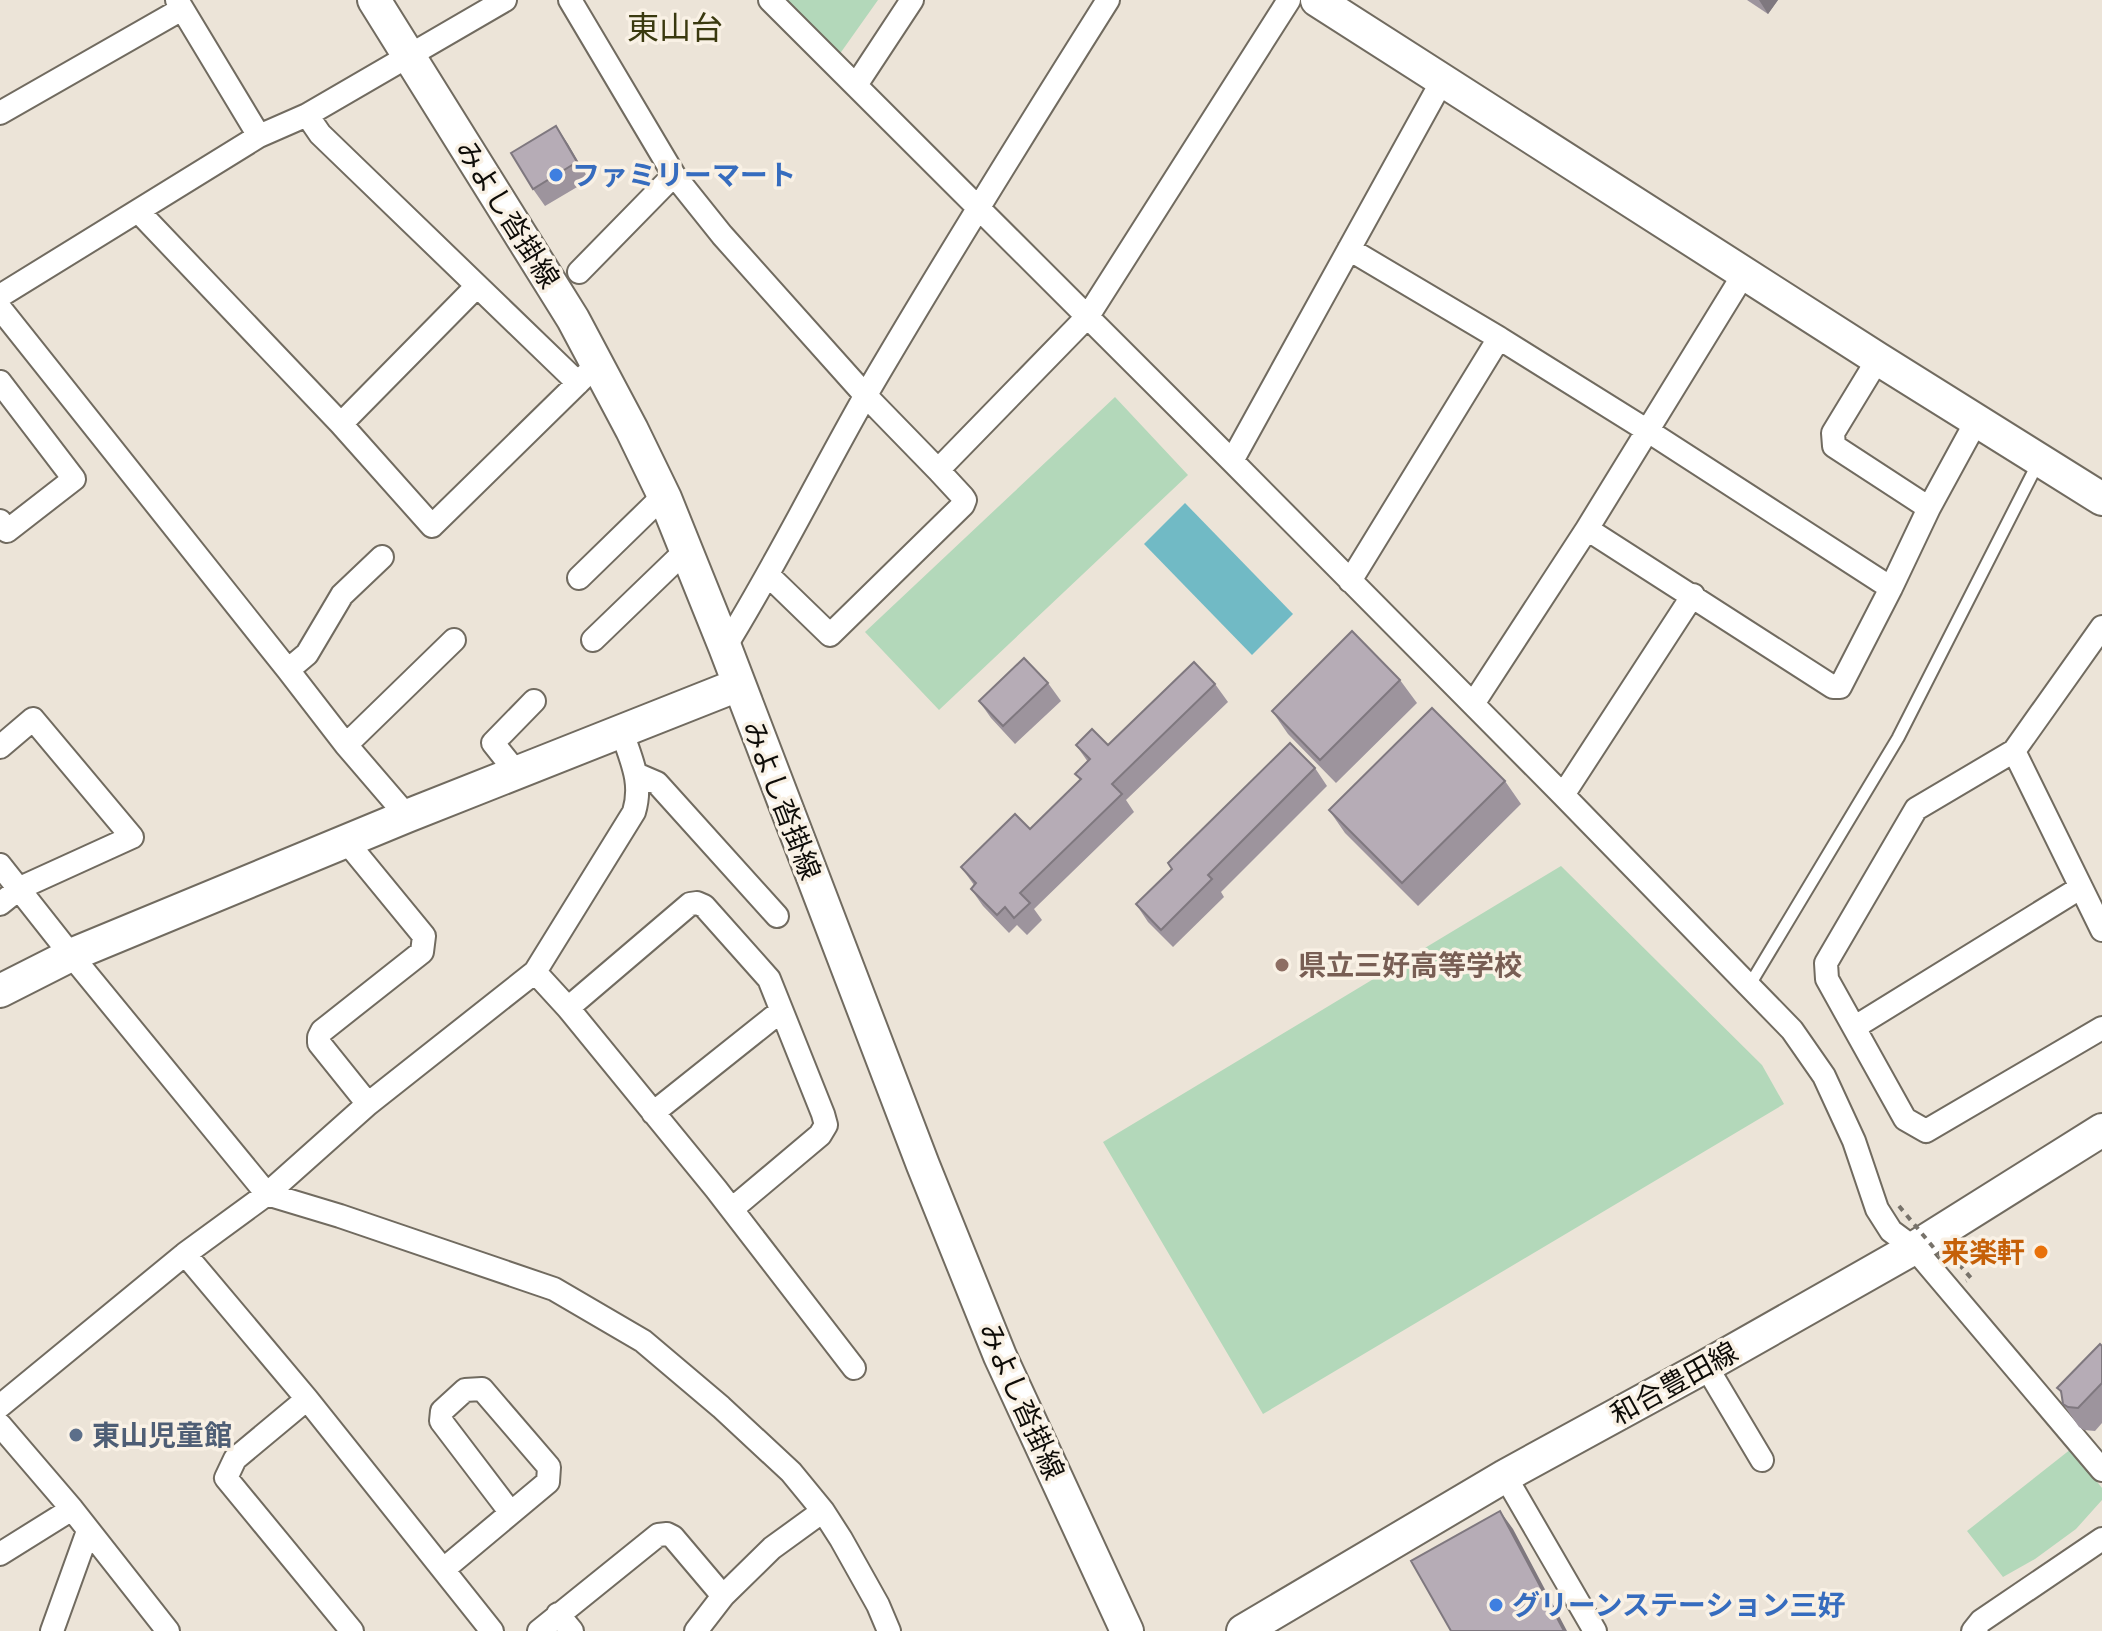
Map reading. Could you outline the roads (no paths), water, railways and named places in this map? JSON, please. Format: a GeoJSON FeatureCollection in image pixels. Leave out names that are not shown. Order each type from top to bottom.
{"type":"FeatureCollection","features":[{"type":"Feature","properties":{"kind":"main road","name":"みよし沓掛線"},"geometry":{"type":"LineString","coordinates":[[374,0],[526,242],[589,375],[665,498],[1000,1356],[1127,1631]]}},
{"type":"Feature","properties":{"kind":"main road"},"geometry":{"type":"LineString","coordinates":[[1317,0],[2102,499]]}},
{"type":"Feature","properties":{"kind":"main road"},"geometry":{"type":"LineString","coordinates":[[0,991],[71,955],[407,816],[738,685]]}},
{"type":"Feature","properties":{"kind":"main road","name":"和合豊田線"},"geometry":{"type":"LineString","coordinates":[[1243,1631],[1505,1476],[1706,1366],[1928,1254],[2102,1130]]}},
{"type":"Feature","properties":{"kind":"street"},"geometry":{"type":"LineString","coordinates":[[0,296],[259,136],[307,115],[505,0]]}},
{"type":"Feature","properties":{"kind":"street"},"geometry":{"type":"LineString","coordinates":[[570,0],[674,175],[722,235],[866,396],[965,500],[830,635],[768,575]]}},
{"type":"Feature","properties":{"kind":"street"},"geometry":{"type":"LineString","coordinates":[[770,0],[1232,461],[1792,1030],[1824,1076],[1854,1141],[1877,1209],[1891,1231],[1928,1254],[2102,1470]]}},
{"type":"Feature","properties":{"kind":"street"},"geometry":{"type":"LineString","coordinates":[[856,85],[912,0]]}},
{"type":"Feature","properties":{"kind":"street"},"geometry":{"type":"LineString","coordinates":[[725,647],[866,396],[978,206],[1108,0]]}},
{"type":"Feature","properties":{"kind":"street"},"geometry":{"type":"LineString","coordinates":[[938,470],[1088,316],[1289,0]]}},
{"type":"Feature","properties":{"kind":"street"},"geometry":{"type":"LineString","coordinates":[[0,113],[179,4],[259,136]]}},
{"type":"Feature","properties":{"kind":"street"},"geometry":{"type":"LineString","coordinates":[[1232,461],[1442,81]]}},
{"type":"Feature","properties":{"kind":"street"},"geometry":{"type":"LineString","coordinates":[[139,212],[341,424],[432,526],[589,375],[477,286],[320,134],[307,115]]}},
{"type":"Feature","properties":{"kind":"street"},"geometry":{"type":"LineString","coordinates":[[579,272],[674,175]]}},
{"type":"Feature","properties":{"kind":"street"},"geometry":{"type":"LineString","coordinates":[[1349,249],[1648,431],[1891,588]]}},
{"type":"Feature","properties":{"kind":"street"},"geometry":{"type":"LineString","coordinates":[[1473,704],[1587,529],[1745,272]]}},
{"type":"Feature","properties":{"kind":"street"},"geometry":{"type":"LineString","coordinates":[[341,424],[477,286]]}},
{"type":"Feature","properties":{"kind":"street"},"geometry":{"type":"LineString","coordinates":[[0,308],[346,745],[407,816]]}},
{"type":"Feature","properties":{"kind":"street"},"geometry":{"type":"LineString","coordinates":[[1350,581],[1499,338]]}},
{"type":"Feature","properties":{"kind":"street"},"geometry":{"type":"LineString","coordinates":[[1878,359],[1833,433],[1834,446],[1929,508]]}},
{"type":"Feature","properties":{"kind":"street"},"geometry":{"type":"LineString","coordinates":[[0,382],[74,479],[7,531],[0,521]]}},
{"type":"Feature","properties":{"kind":"street"},"geometry":{"type":"LineString","coordinates":[[1587,529],[1833,687],[1840,687],[1929,508],[1977,420]]}},
{"type":"Feature","properties":{"kind":"street"},"geometry":{"type":"LineString","coordinates":[[579,578],[655,504],[665,498]]}},
{"type":"Feature","properties":{"kind":"street"},"geometry":{"type":"LineString","coordinates":[[288,670],[307,654],[342,595],[382,557]]}},
{"type":"Feature","properties":{"kind":"street"},"geometry":{"type":"LineString","coordinates":[[593,640],[676,560],[688,557]]}},
{"type":"Feature","properties":{"kind":"street"},"geometry":{"type":"LineString","coordinates":[[1563,795],[1693,595]]}},
{"type":"Feature","properties":{"kind":"street"},"geometry":{"type":"LineString","coordinates":[[2102,627],[2014,751],[1916,809],[1826,963],[1827,979],[1905,1119],[1926,1131],[2102,1028]]}},
{"type":"Feature","properties":{"kind":"street"},"geometry":{"type":"LineString","coordinates":[[346,745],[454,640]]}},
{"type":"Feature","properties":{"kind":"street"},"geometry":{"type":"LineString","coordinates":[[517,773],[493,743],[534,701]]}},
{"type":"Feature","properties":{"kind":"street"},"geometry":{"type":"LineString","coordinates":[[0,747],[33,719],[132,837],[20,888],[0,904]]}},
{"type":"Feature","properties":{"kind":"street"},"geometry":{"type":"LineString","coordinates":[[0,1406],[185,1254],[267,1194],[368,1104],[535,972],[634,812],[638,798],[636,774],[622,732]]}},
{"type":"Feature","properties":{"kind":"street"},"geometry":{"type":"LineString","coordinates":[[2014,751],[2102,930]]}},
{"type":"Feature","properties":{"kind":"street"},"geometry":{"type":"LineString","coordinates":[[636,774],[657,783],[777,916]]}},
{"type":"Feature","properties":{"kind":"street"},"geometry":{"type":"LineString","coordinates":[[346,841],[424,936],[422,952],[322,1031],[319,1037],[319,1043],[368,1104]]}},
{"type":"Feature","properties":{"kind":"street"},"geometry":{"type":"LineString","coordinates":[[0,865],[267,1194],[554,1289],[643,1341],[791,1472],[823,1511],[878,1605],[889,1631]]}},
{"type":"Feature","properties":{"kind":"street"},"geometry":{"type":"LineString","coordinates":[[1855,1027],[2080,888]]}},
{"type":"Feature","properties":{"kind":"street"},"geometry":{"type":"LineString","coordinates":[[568,1008],[690,904],[704,906],[769,979],[826,1125],[820,1135],[732,1209]]}},
{"type":"Feature","properties":{"kind":"street"},"geometry":{"type":"LineString","coordinates":[[535,972],[732,1209],[854,1368]]}},
{"type":"Feature","properties":{"kind":"street"},"geometry":{"type":"LineString","coordinates":[[653,1113],[781,1011]]}},
{"type":"Feature","properties":{"kind":"street"},"geometry":{"type":"LineString","coordinates":[[185,1254],[307,1399],[492,1631]]}},
{"type":"Feature","properties":{"kind":"street"},"geometry":{"type":"LineString","coordinates":[[1706,1366],[1762,1460]]}},
{"type":"Feature","properties":{"kind":"street"},"geometry":{"type":"LineString","coordinates":[[444,1569],[511,1513],[548,1482],[549,1467],[482,1389],[465,1390],[442,1411],[441,1421],[511,1513]]}},
{"type":"Feature","properties":{"kind":"street"},"geometry":{"type":"LineString","coordinates":[[307,1399],[235,1459],[226,1478],[352,1631]]}},
{"type":"Feature","properties":{"kind":"street"},"geometry":{"type":"LineString","coordinates":[[0,1425],[72,1509],[168,1631]]}},
{"type":"Feature","properties":{"kind":"street"},"geometry":{"type":"LineString","coordinates":[[1505,1476],[1595,1631]]}},
{"type":"Feature","properties":{"kind":"street"},"geometry":{"type":"LineString","coordinates":[[0,1554],[72,1509]]}},
{"type":"Feature","properties":{"kind":"street"},"geometry":{"type":"LineString","coordinates":[[696,1631],[723,1596],[772,1548],[823,1511]]}},
{"type":"Feature","properties":{"kind":"street"},"geometry":{"type":"LineString","coordinates":[[52,1631],[88,1531]]}},
{"type":"Feature","properties":{"kind":"street"},"geometry":{"type":"LineString","coordinates":[[539,1631],[565,1623],[658,1535],[673,1537],[723,1596]]}},
{"type":"Feature","properties":{"kind":"street"},"geometry":{"type":"LineString","coordinates":[[1973,1631],[1981,1621],[2102,1539]]}},
{"type":"Feature","properties":{"kind":"lane"},"geometry":{"type":"LineString","coordinates":[[1749,986],[1898,738],[2039,460]]}},
{"type":"Feature","properties":{"kind":"water"},"geometry":{"type":"Polygon","coordinates":[[[1185,503],[1293,614],[1252,655],[1144,544],[1185,503]]]}},
{"type":"Feature","properties":{"kind":"place","name":"ファミリーマート"},"geometry":{"type":"Point","coordinates":[556,175]}},
{"type":"Feature","properties":{"kind":"place","name":"県立三好高等学校"},"geometry":{"type":"Point","coordinates":[1282,965]}},
{"type":"Feature","properties":{"kind":"place","name":"来楽軒"},"geometry":{"type":"Point","coordinates":[2041,1252]}},
{"type":"Feature","properties":{"kind":"place","name":"東山児童館"},"geometry":{"type":"Point","coordinates":[76,1435]}},
{"type":"Feature","properties":{"kind":"place","name":"グリーンステーション三好"},"geometry":{"type":"Point","coordinates":[1496,1605]}},
{"type":"Feature","properties":{"kind":"district","name":"東山台"},"geometry":{"type":"Point","coordinates":[675,28]}}]}
